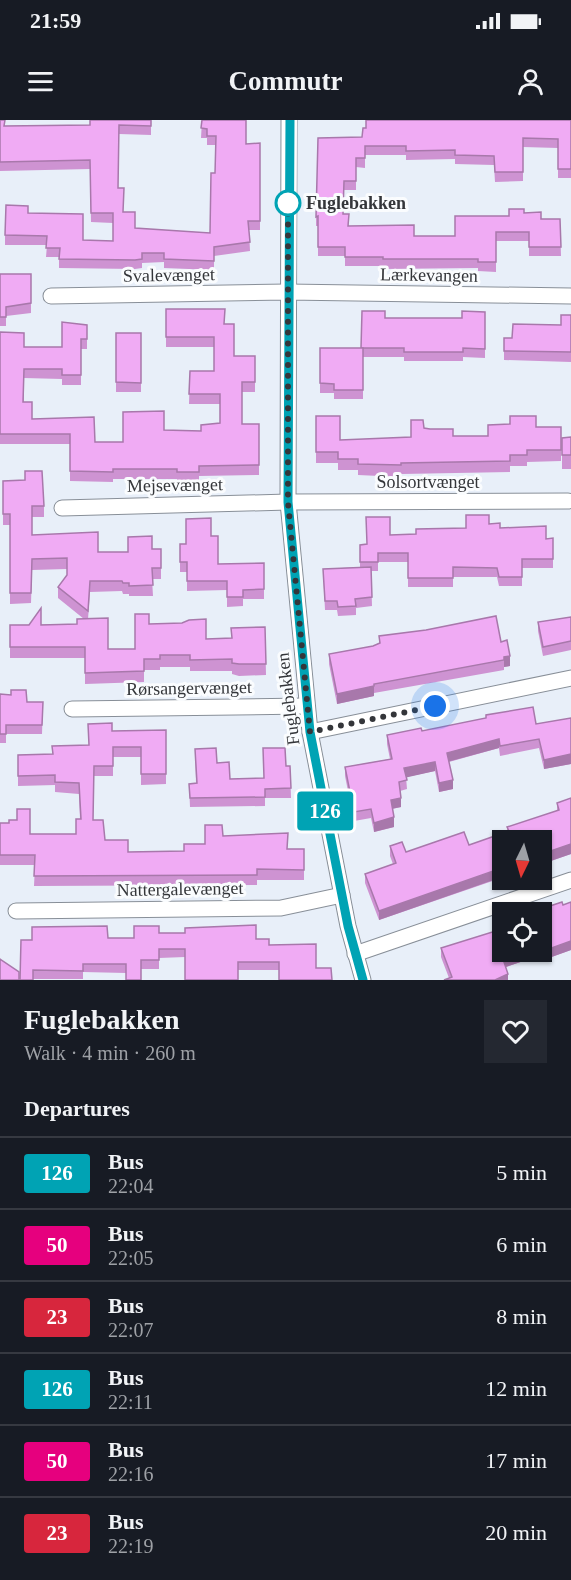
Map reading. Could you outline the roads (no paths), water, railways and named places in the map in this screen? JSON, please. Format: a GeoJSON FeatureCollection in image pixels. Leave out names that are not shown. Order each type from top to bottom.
{"type":"FeatureCollection","features":[{"type":"Feature","properties":{"kind":"street","name":"Fuglebakken"},"geometry":{"type":"LineString","coordinates":[[290,120],[287,292],[288,502],[310,732],[342,895],[363,980]]}},
{"type":"Feature","properties":{"kind":"street","name":"Svalevænget"},"geometry":{"type":"LineString","coordinates":[[51,296],[287,292]]}},
{"type":"Feature","properties":{"kind":"street","name":"Lærkevangen"},"geometry":{"type":"LineString","coordinates":[[287,292],[571,296]]}},
{"type":"Feature","properties":{"kind":"street","name":"Solsortvænget"},"geometry":{"type":"LineString","coordinates":[[288,502],[568,501]]}},
{"type":"Feature","properties":{"kind":"street","name":"Mejsevænget"},"geometry":{"type":"LineString","coordinates":[[62,508],[288,502]]}},
{"type":"Feature","properties":{"kind":"street"},"geometry":{"type":"LineString","coordinates":[[310,732],[571,678]]}},
{"type":"Feature","properties":{"kind":"street","name":"Rørsangervænget"},"geometry":{"type":"LineString","coordinates":[[72,710],[306,706]]}},
{"type":"Feature","properties":{"kind":"street"},"geometry":{"type":"LineString","coordinates":[[355,954],[571,880]]}},
{"type":"Feature","properties":{"kind":"street","name":"Nattergalevænget"},"geometry":{"type":"LineString","coordinates":[[16,911],[281,908],[342,895]]}},
{"type":"Feature","properties":{"kind":"place","name":"Fuglebakken"},"geometry":{"type":"Point","coordinates":[288,203]}}]}
